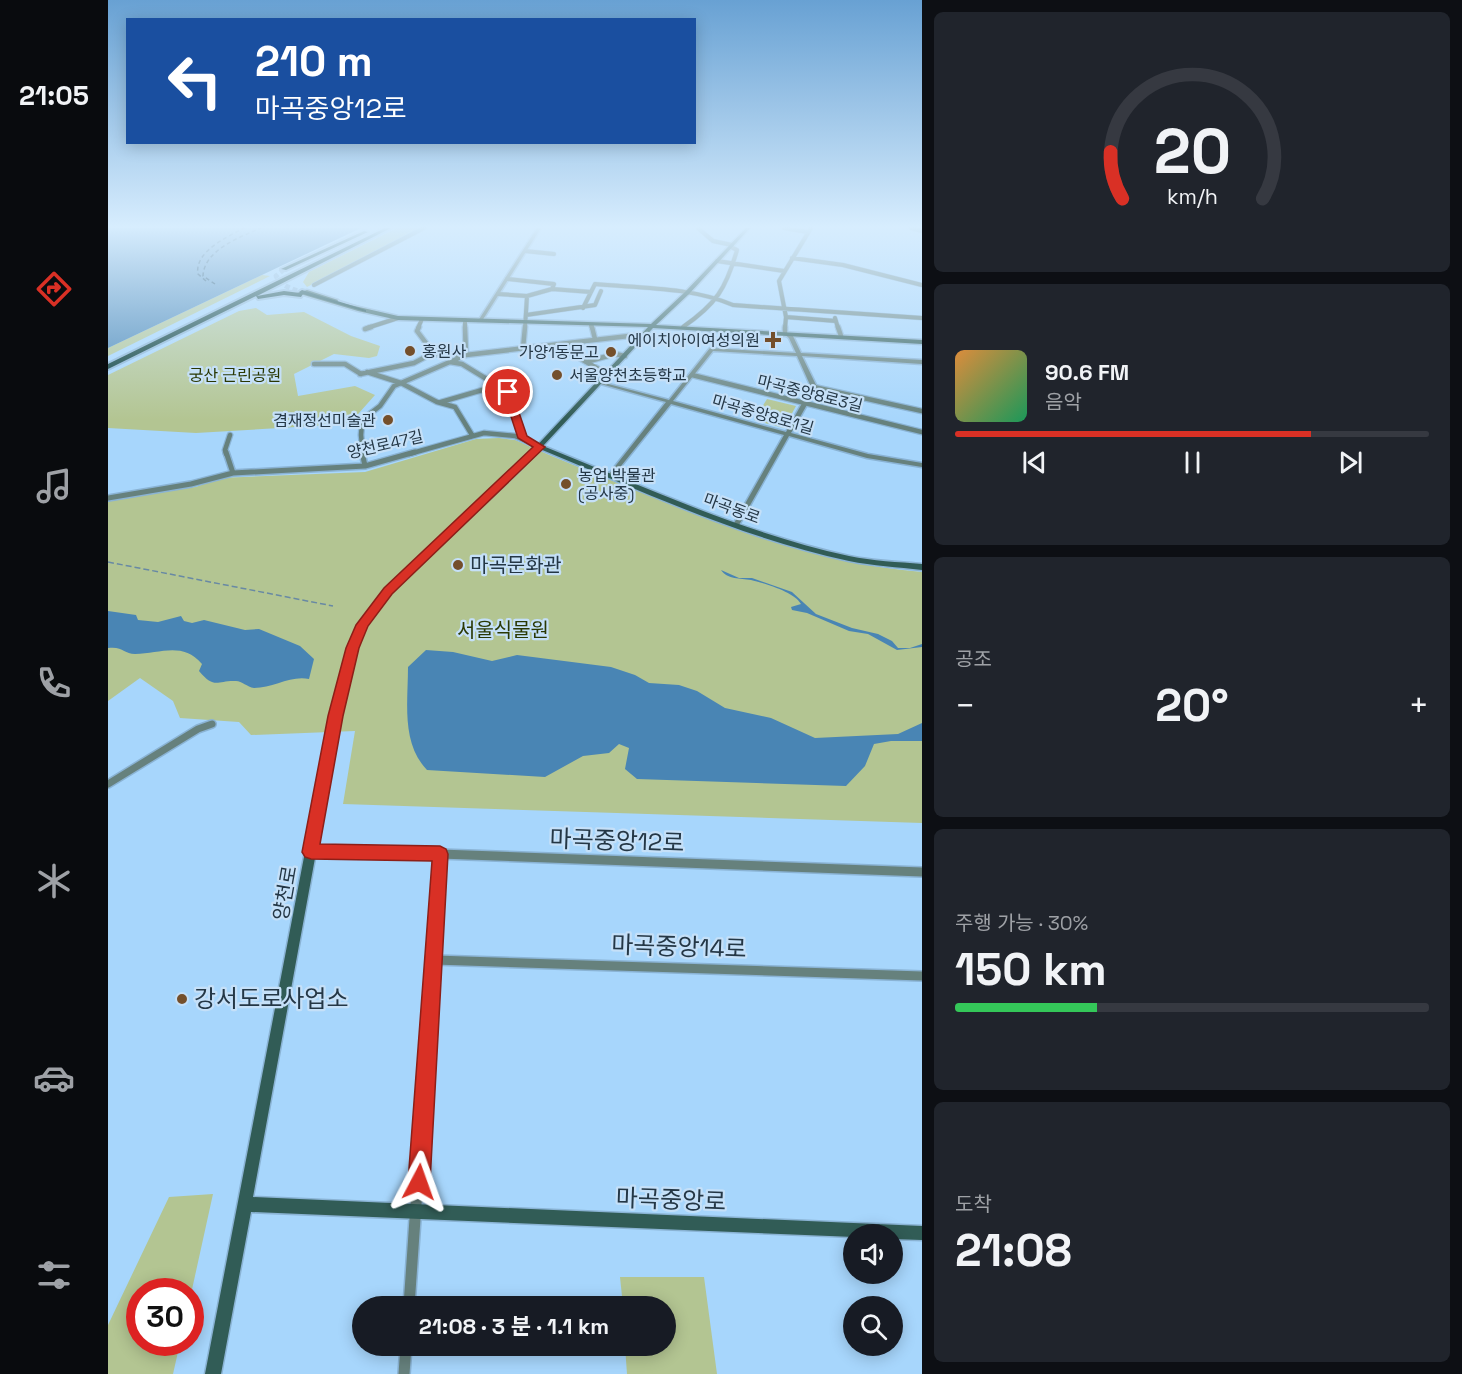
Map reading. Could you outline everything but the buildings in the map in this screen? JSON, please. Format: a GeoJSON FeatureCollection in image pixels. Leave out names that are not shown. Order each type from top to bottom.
{"type":"FeatureCollection","features":[{"type":"Feature","properties":{"kind":"highway"},"geometry":{"type":"LineString","coordinates":[[108,360],[247,292]]}},
{"type":"Feature","properties":{"kind":"highway"},"geometry":{"type":"LineString","coordinates":[[108,368],[259,292]]}},
{"type":"Feature","properties":{"kind":"highway"},"geometry":{"type":"LineString","coordinates":[[224,309],[281,292]]}},
{"type":"Feature","properties":{"kind":"highway"},"geometry":{"type":"LineString","coordinates":[[311,292],[364,311]]}},
{"type":"Feature","properties":{"kind":"main road","name":"양천로"},"geometry":{"type":"LineString","coordinates":[[213,1374],[336,716],[352,648],[362,625],[388,591],[540,447],[651,327],[687,293]]}},
{"type":"Feature","properties":{"kind":"main road"},"geometry":{"type":"LineString","coordinates":[[364,311],[398,318],[683,327],[922,342]]}},
{"type":"Feature","properties":{"kind":"main road","name":"마곡동로"},"geometry":{"type":"LineString","coordinates":[[540,447],[736,525],[787,542],[850,558],[922,567]]}},
{"type":"Feature","properties":{"kind":"main road","name":"마곡중앙로"},"geometry":{"type":"LineString","coordinates":[[245,1204],[922,1233]]}},
{"type":"Feature","properties":{"kind":"street"},"geometry":{"type":"LineString","coordinates":[[480,321],[498,294],[527,296],[541,292]]}},
{"type":"Feature","properties":{"kind":"street"},"geometry":{"type":"LineString","coordinates":[[583,308],[591,292]]}},
{"type":"Feature","properties":{"kind":"street"},"geometry":{"type":"LineString","coordinates":[[526,315],[596,305],[601,292]]}},
{"type":"Feature","properties":{"kind":"street"},"geometry":{"type":"LineString","coordinates":[[678,292],[719,299],[734,305],[922,318]]}},
{"type":"Feature","properties":{"kind":"street"},"geometry":{"type":"LineString","coordinates":[[683,327],[719,299],[722,292]]}},
{"type":"Feature","properties":{"kind":"street"},"geometry":{"type":"LineString","coordinates":[[736,525],[806,405],[814,387],[792,337],[785,333],[786,317],[780,292]]}},
{"type":"Feature","properties":{"kind":"street"},"geometry":{"type":"LineString","coordinates":[[523,348],[527,296]]}},
{"type":"Feature","properties":{"kind":"street"},"geometry":{"type":"LineString","coordinates":[[834,312],[841,336]]}},
{"type":"Feature","properties":{"kind":"street"},"geometry":{"type":"LineString","coordinates":[[786,317],[836,321]]}},
{"type":"Feature","properties":{"kind":"street"},"geometry":{"type":"LineString","coordinates":[[365,329],[398,318]]}},
{"type":"Feature","properties":{"kind":"street"},"geometry":{"type":"LineString","coordinates":[[422,319],[417,331],[429,347],[452,354]]}},
{"type":"Feature","properties":{"kind":"street"},"geometry":{"type":"LineString","coordinates":[[465,320],[466,355]]}},
{"type":"Feature","properties":{"kind":"street"},"geometry":{"type":"LineString","coordinates":[[591,325],[595,339]]}},
{"type":"Feature","properties":{"kind":"street"},"geometry":{"type":"LineString","coordinates":[[314,364],[335,362],[353,365],[360,374],[414,363],[431,354],[466,355],[646,334]]}},
{"type":"Feature","properties":{"kind":"street"},"geometry":{"type":"LineString","coordinates":[[557,345],[607,374]]}},
{"type":"Feature","properties":{"kind":"street"},"geometry":{"type":"LineString","coordinates":[[611,475],[672,402],[712,349],[922,362]]}},
{"type":"Feature","properties":{"kind":"street"},"geometry":{"type":"LineString","coordinates":[[586,362],[615,354],[625,356]]}},
{"type":"Feature","properties":{"kind":"street"},"geometry":{"type":"LineString","coordinates":[[365,466],[361,424],[366,416],[380,405],[385,394],[401,383],[466,355]]}},
{"type":"Feature","properties":{"kind":"street"},"geometry":{"type":"LineString","coordinates":[[450,362],[462,364],[508,392],[522,438]]}},
{"type":"Feature","properties":{"kind":"street"},"geometry":{"type":"LineString","coordinates":[[367,372],[401,383],[441,402],[455,406],[472,435]]}},
{"type":"Feature","properties":{"kind":"street","name":"마곡중앙8로3길"},"geometry":{"type":"LineString","coordinates":[[692,375],[922,432]]}},
{"type":"Feature","properties":{"kind":"street","name":"마곡중앙8로1길"},"geometry":{"type":"LineString","coordinates":[[599,382],[867,456],[922,465]]}},
{"type":"Feature","properties":{"kind":"street"},"geometry":{"type":"LineString","coordinates":[[441,402],[496,386]]}},
{"type":"Feature","properties":{"kind":"street"},"geometry":{"type":"LineString","coordinates":[[814,387],[922,411]]}},
{"type":"Feature","properties":{"kind":"street","name":"양천로47길"},"geometry":{"type":"LineString","coordinates":[[108,498],[191,484],[233,472],[365,466],[484,433],[522,438],[540,447]]}},
{"type":"Feature","properties":{"kind":"street"},"geometry":{"type":"LineString","coordinates":[[230,435],[225,450],[233,472]]}},
{"type":"Feature","properties":{"kind":"street"},"geometry":{"type":"LineString","coordinates":[[108,784],[198,729],[212,724]]}},
{"type":"Feature","properties":{"kind":"street","name":"마곡중앙12로"},"geometry":{"type":"LineString","coordinates":[[311,852],[440,854],[922,872]]}},
{"type":"Feature","properties":{"kind":"street"},"geometry":{"type":"LineString","coordinates":[[410,1296],[435,960],[440,854]]}},
{"type":"Feature","properties":{"kind":"street","name":"마곡중앙14로"},"geometry":{"type":"LineString","coordinates":[[435,960],[922,976]]}},
{"type":"Feature","properties":{"kind":"street"},"geometry":{"type":"LineString","coordinates":[[404,1374],[405,1356]]}},
{"type":"Feature","properties":{"kind":"green space"},"geometry":{"type":"Polygon","coordinates":[[[226,292],[237,292],[108,356],[108,348],[226,292]]]}},
{"type":"Feature","properties":{"kind":"green space","name":"궁산 근린공원"},"geometry":{"type":"Polygon","coordinates":[[[256,308],[267,315],[304,312],[351,336],[380,346],[377,356],[369,358],[334,354],[294,374],[298,396],[355,386],[375,395],[351,422],[196,433],[108,428],[108,375],[239,311],[256,308]]]}},
{"type":"Feature","properties":{"kind":"green space"},"geometry":{"type":"Polygon","coordinates":[[[767,399],[796,406],[784,428],[754,420],[767,399]]]}},
{"type":"Feature","properties":{"kind":"green space","name":"서울식물원"},"geometry":{"type":"Polygon","coordinates":[[[476,439],[515,440],[755,536],[819,555],[886,568],[922,572],[922,823],[343,804],[355,731],[251,735],[239,722],[180,718],[173,701],[140,678],[108,701],[108,501],[149,492],[196,487],[219,478],[365,472],[476,439]]]}},
{"type":"Feature","properties":{"kind":"green space"},"geometry":{"type":"Polygon","coordinates":[[[213,1194],[195,1278],[130,1278],[169,1197],[213,1194]]]}},
{"type":"Feature","properties":{"kind":"green space"},"geometry":{"type":"Polygon","coordinates":[[[620,1277],[704,1277],[717,1374],[627,1374],[626,1356],[676,1356],[676,1296],[622,1296],[620,1277]]]}},
{"type":"Feature","properties":{"kind":"green space"},"geometry":{"type":"Polygon","coordinates":[[[126,1287],[126,1356],[177,1356],[173,1374],[108,1374],[108,1325],[126,1287]]]}},
{"type":"Feature","properties":{"kind":"water"},"geometry":{"type":"Polygon","coordinates":[[[108,292],[226,292],[108,348],[108,292]]]}},
{"type":"Feature","properties":{"kind":"water"},"geometry":{"type":"Polygon","coordinates":[[[721,570],[739,578],[752,578],[792,592],[816,614],[852,628],[878,634],[892,641],[898,648],[910,648],[922,644],[922,647],[897,650],[868,634],[849,631],[807,613],[792,610],[791,607],[801,604],[786,592],[757,581],[731,577],[721,570]]]}},
{"type":"Feature","properties":{"kind":"water"},"geometry":{"type":"Polygon","coordinates":[[[108,611],[136,615],[138,620],[158,622],[181,616],[184,621],[192,623],[204,620],[245,630],[259,629],[300,646],[314,659],[309,679],[295,679],[254,688],[238,681],[216,683],[204,677],[199,671],[202,664],[187,653],[170,650],[135,654],[117,648],[108,648],[108,611]]]}},
{"type":"Feature","properties":{"kind":"water"},"geometry":{"type":"Polygon","coordinates":[[[426,650],[453,652],[492,661],[517,655],[611,667],[635,675],[649,683],[679,685],[697,691],[725,708],[771,718],[815,738],[898,734],[922,723],[922,741],[891,741],[874,744],[865,766],[846,786],[637,779],[625,769],[629,748],[619,744],[609,753],[583,756],[545,777],[427,770],[413,747],[407,708],[408,667],[426,650]]]}},
{"type":"Feature","properties":{"kind":"railway"},"geometry":{"type":"LineString","coordinates":[[108,562],[333,606]]}},
{"type":"Feature","properties":{"kind":"place","name":"에이치아이여성의원"},"geometry":{"type":"Point","coordinates":[773,340]}},
{"type":"Feature","properties":{"kind":"place","name":"홍원사"},"geometry":{"type":"Point","coordinates":[410,351]}},
{"type":"Feature","properties":{"kind":"place","name":"가양1동문고"},"geometry":{"type":"Point","coordinates":[611,352]}},
{"type":"Feature","properties":{"kind":"place","name":"서울양천초등학교"},"geometry":{"type":"Point","coordinates":[557,375]}},
{"type":"Feature","properties":{"kind":"place","name":"겸재정선미술관"},"geometry":{"type":"Point","coordinates":[388,420]}},
{"type":"Feature","properties":{"kind":"place","name":"농업 박물관 (공사중)"},"geometry":{"type":"Point","coordinates":[566,484]}},
{"type":"Feature","properties":{"kind":"place","name":"마곡문화관"},"geometry":{"type":"Point","coordinates":[458,565]}},
{"type":"Feature","properties":{"kind":"place","name":"강서도로사업소"},"geometry":{"type":"Point","coordinates":[182,999]}},
{"type":"Feature","properties":{"kind":"route"},"geometry":{"type":"LineString","coordinates":[[419,1182],[440,854],[311,852],[336,716],[352,648],[362,625],[388,591],[540,447],[522,438],[508,392]]}}]}
